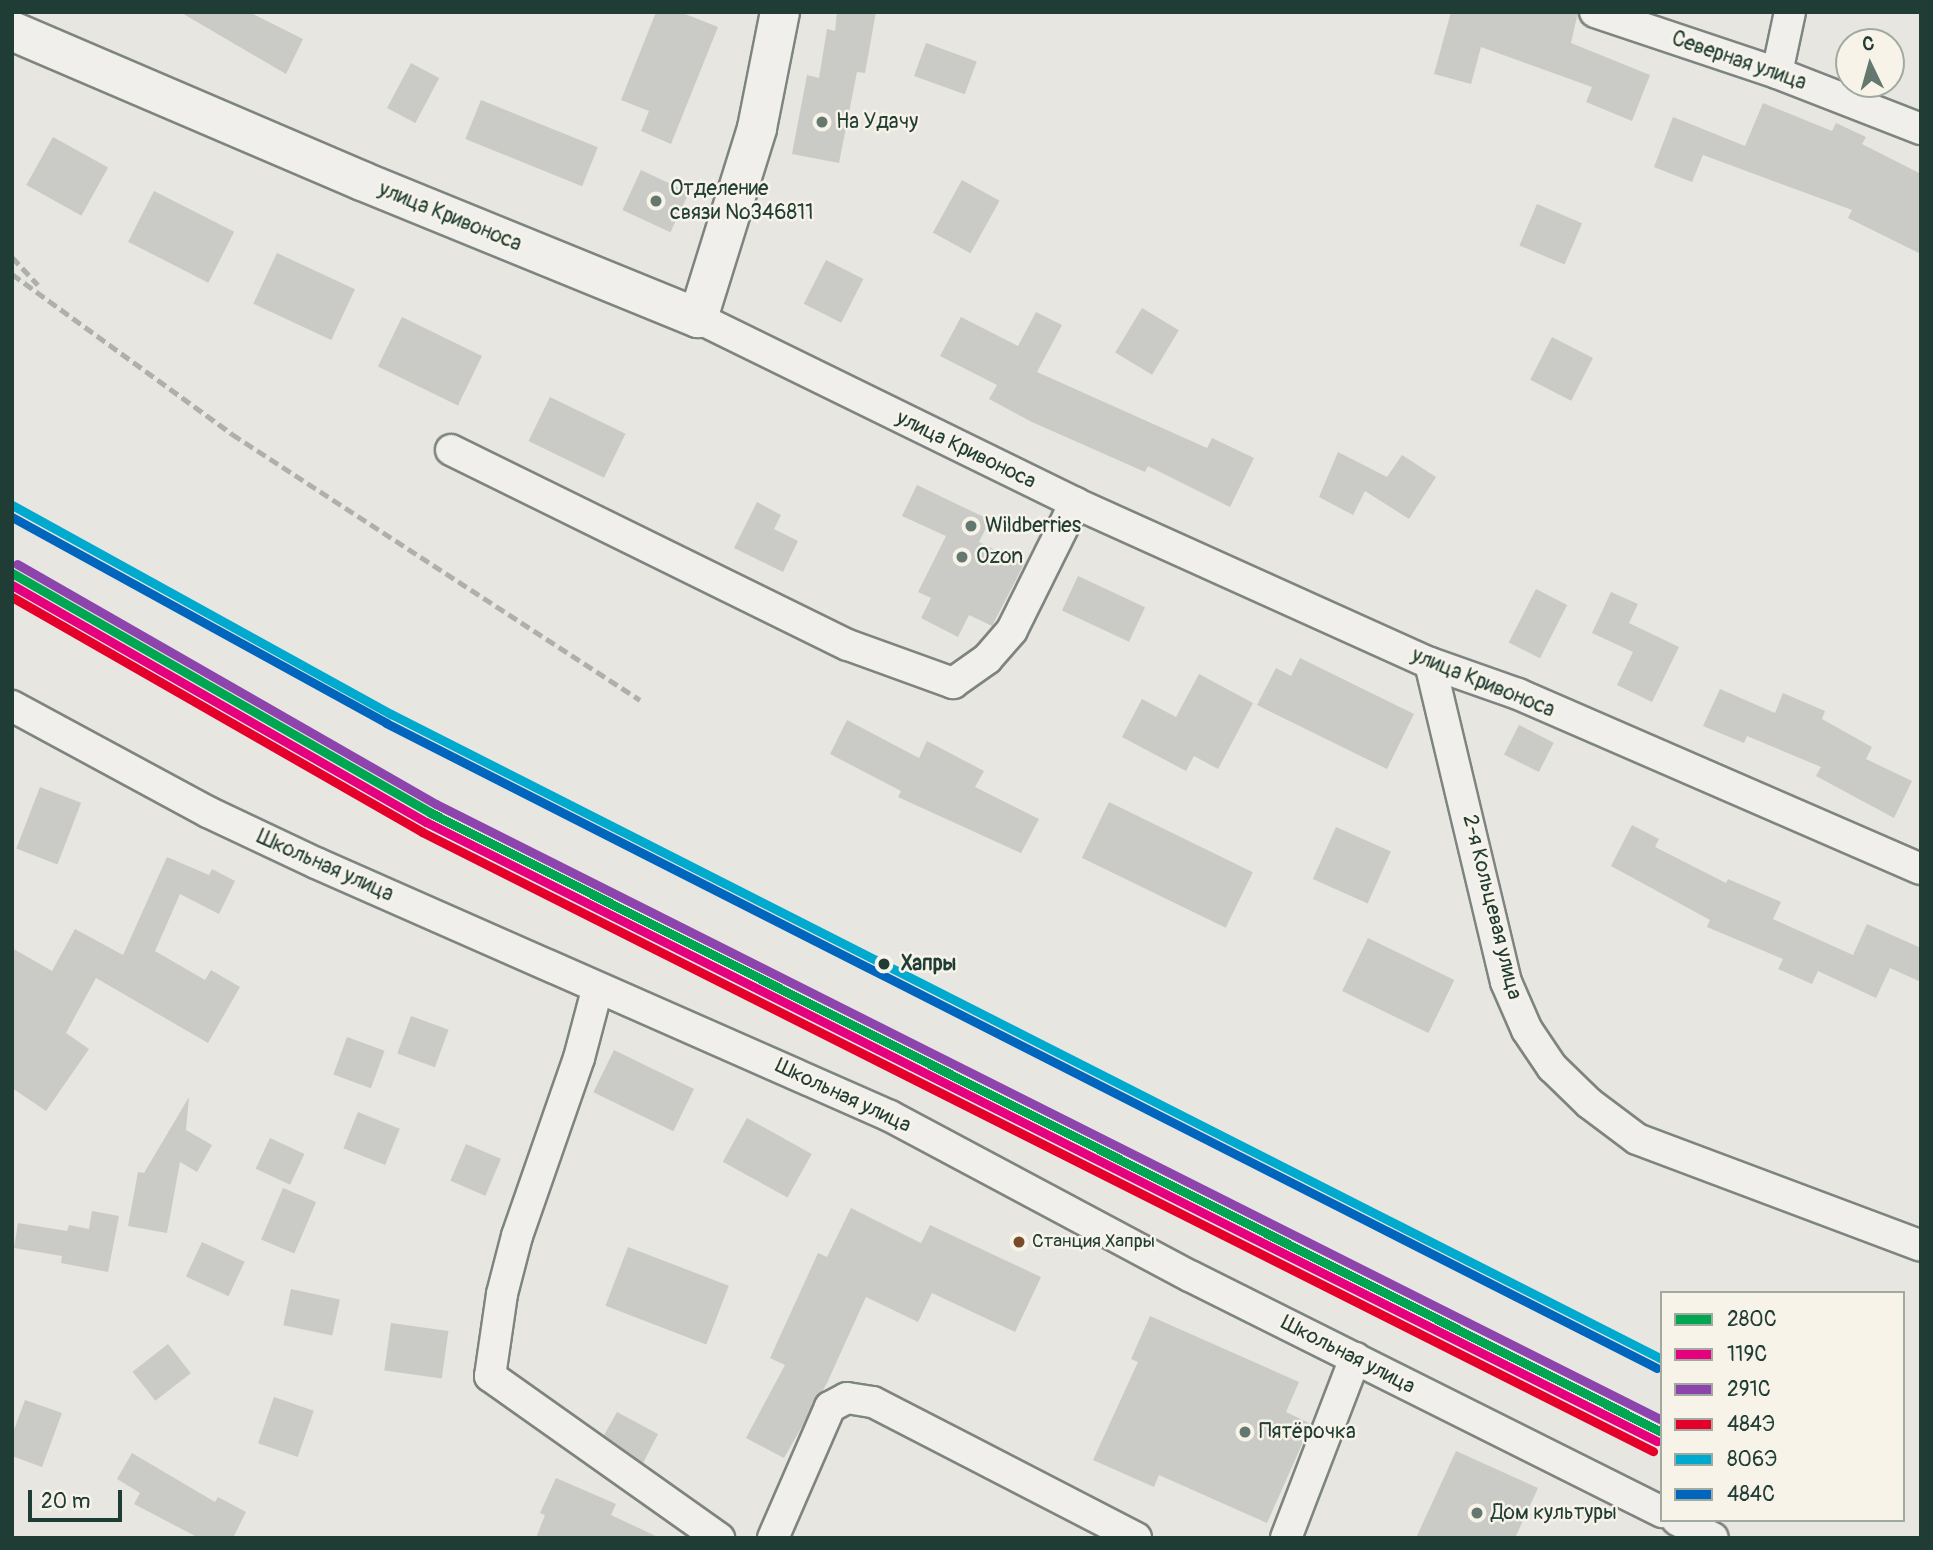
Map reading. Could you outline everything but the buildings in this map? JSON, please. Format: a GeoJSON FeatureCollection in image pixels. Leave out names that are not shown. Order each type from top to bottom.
{"type":"FeatureCollection","features":[{"type":"Feature","properties":{"kind":"street"},"geometry":{"type":"LineString","coordinates":[[698,317],[757,128],[780,12]]}},
{"type":"Feature","properties":{"kind":"street","name":"Северная улица"},"geometry":{"type":"LineString","coordinates":[[1595,12],[1777,73],[1921,129]]}},
{"type":"Feature","properties":{"kind":"street"},"geometry":{"type":"LineString","coordinates":[[1777,73],[1790,12]]}},
{"type":"Feature","properties":{"kind":"street","name":"улица Кривоноса"},"geometry":{"type":"LineString","coordinates":[[12,30],[362,181],[698,317],[1075,503],[1430,663],[1518,694],[1921,869]]}},
{"type":"Feature","properties":{"kind":"street"},"geometry":{"type":"LineString","coordinates":[[451,450],[848,645],[953,684],[987,659],[1012,631],[1075,503]]}},
{"type":"Feature","properties":{"kind":"street","name":"2-я Кольцевая улица"},"geometry":{"type":"LineString","coordinates":[[1430,663],[1506,982],[1527,1030],[1552,1067],[1589,1103],[1637,1139],[1921,1246]]}},
{"type":"Feature","properties":{"kind":"street","name":"Школьная улица"},"geometry":{"type":"LineString","coordinates":[[12,706],[208,812],[597,990],[800,1073],[890,1116],[1355,1358],[1660,1511]]}},
{"type":"Feature","properties":{"kind":"street"},"geometry":{"type":"LineString","coordinates":[[597,990],[579,1058],[517,1236],[502,1294],[489,1376],[719,1538]]}},
{"type":"Feature","properties":{"kind":"street"},"geometry":{"type":"LineString","coordinates":[[1286,1538],[1355,1358]]}},
{"type":"Feature","properties":{"kind":"street"},"geometry":{"type":"LineString","coordinates":[[774,1538],[830,1407],[847,1398],[873,1402],[1136,1538]]}},
{"type":"Feature","properties":{"kind":"street"},"geometry":{"type":"LineString","coordinates":[[1681,1522],[1713,1538]]}},
{"type":"Feature","properties":{"kind":"railway"},"geometry":{"type":"LineString","coordinates":[[12,257],[38,285]]}},
{"type":"Feature","properties":{"kind":"railway"},"geometry":{"type":"LineString","coordinates":[[12,274],[232,434],[640,700]]}},
{"type":"Feature","properties":{"kind":"transit line","name":"806Э"},"geometry":{"type":"LineString","coordinates":[[12,505],[391,714],[1660,1358]]}},
{"type":"Feature","properties":{"kind":"transit line","name":"484С"},"geometry":{"type":"LineString","coordinates":[[12,517],[386,723],[1657,1368]]}},
{"type":"Feature","properties":{"kind":"transit line","name":"291С"},"geometry":{"type":"LineString","coordinates":[[17,564],[436,804],[1660,1419]]}},
{"type":"Feature","properties":{"kind":"transit line","name":"280С"},"geometry":{"type":"LineString","coordinates":[[12,573],[431,813],[1660,1431]]}},
{"type":"Feature","properties":{"kind":"transit line","name":"119С"},"geometry":{"type":"LineString","coordinates":[[12,585],[426,822],[1657,1441]]}},
{"type":"Feature","properties":{"kind":"transit line","name":"484Э"},"geometry":{"type":"LineString","coordinates":[[12,597],[422,832],[1653,1451]]}},
{"type":"Feature","properties":{"kind":"place","name":"На Удачу"},"geometry":{"type":"Point","coordinates":[822,122]}},
{"type":"Feature","properties":{"kind":"place","name":"Отделение связи №346811"},"geometry":{"type":"Point","coordinates":[656,201]}},
{"type":"Feature","properties":{"kind":"place","name":"Wildberries"},"geometry":{"type":"Point","coordinates":[971,526]}},
{"type":"Feature","properties":{"kind":"place","name":"Ozon"},"geometry":{"type":"Point","coordinates":[962,557]}},
{"type":"Feature","properties":{"kind":"place","name":"Хапры"},"geometry":{"type":"Point","coordinates":[884,964]}},
{"type":"Feature","properties":{"kind":"place","name":"Станция Хапры"},"geometry":{"type":"Point","coordinates":[1019,1242]}},
{"type":"Feature","properties":{"kind":"place","name":"Пятёрочка"},"geometry":{"type":"Point","coordinates":[1245,1432]}},
{"type":"Feature","properties":{"kind":"place","name":"Дом культуры"},"geometry":{"type":"Point","coordinates":[1477,1513]}}]}
